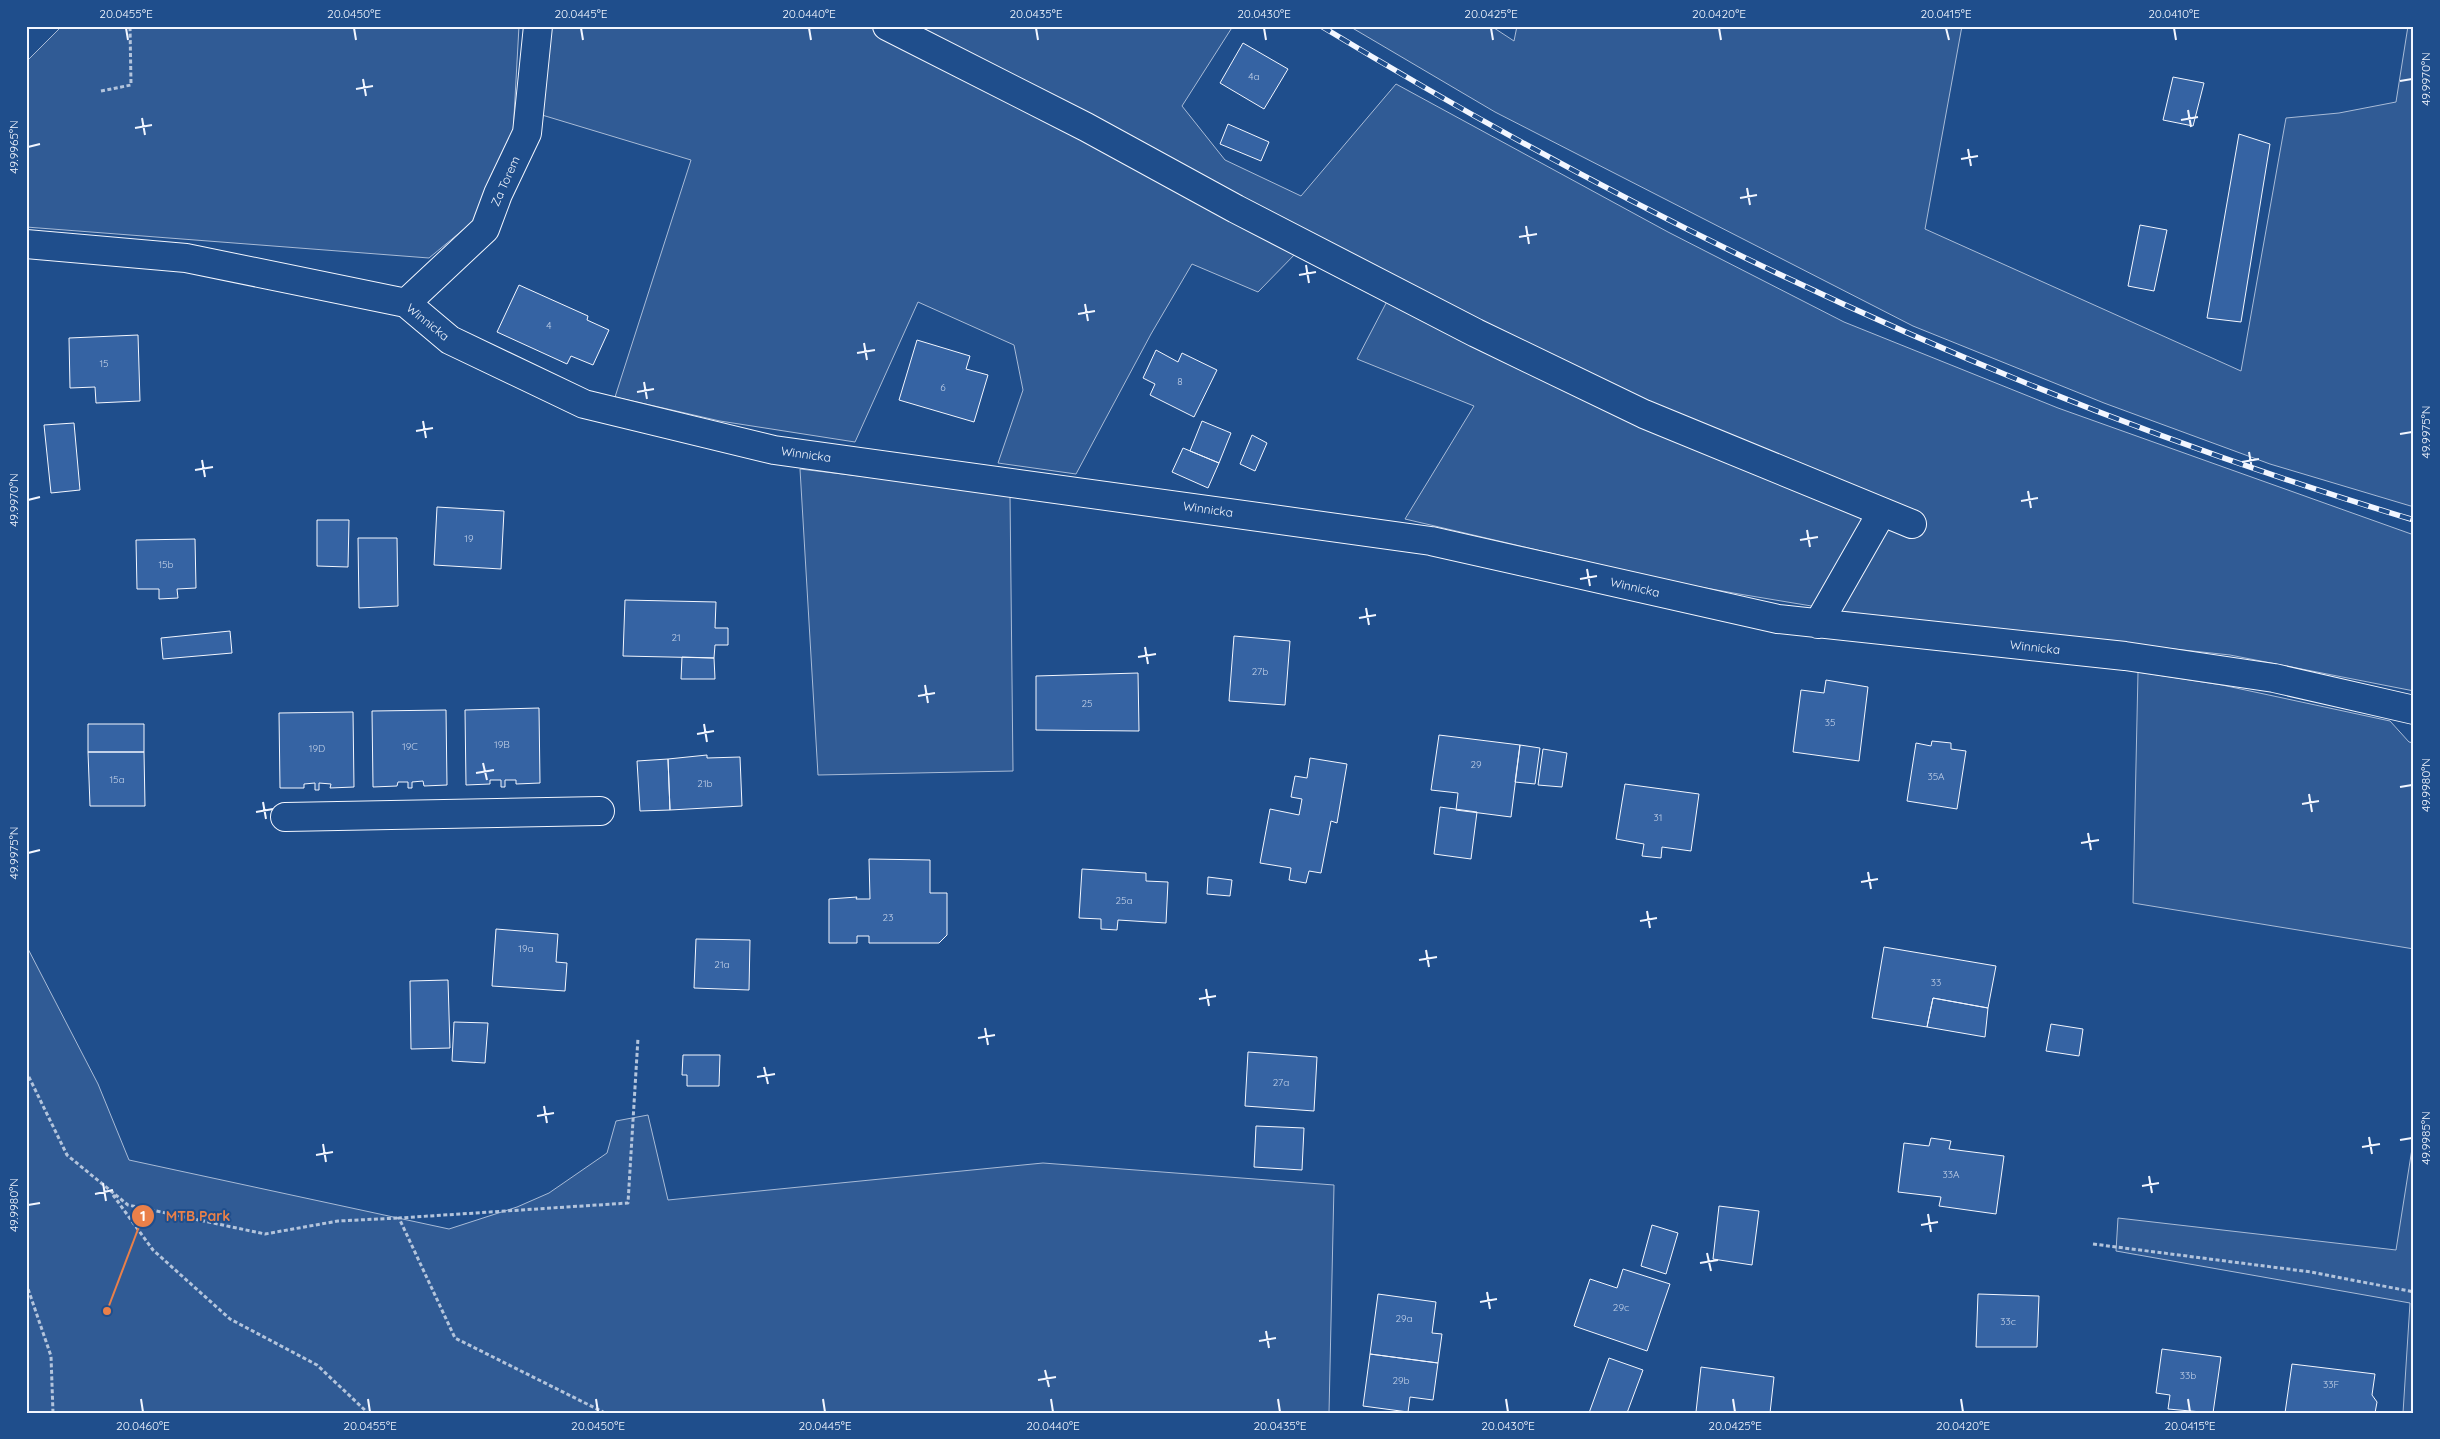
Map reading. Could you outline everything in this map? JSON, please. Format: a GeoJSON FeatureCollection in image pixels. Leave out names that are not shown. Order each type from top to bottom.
{"type":"FeatureCollection","features":[{"type":"Feature","properties":{"kind":"street","name":"Za Torem"},"geometry":{"type":"LineString","coordinates":[[406,303],[485,229],[498,194],[527,133],[538,26]]}},
{"type":"Feature","properties":{"kind":"street"},"geometry":{"type":"LineString","coordinates":[[887,26],[1086,127],[1236,209],[1476,333],[1644,414],[1912,524]]}},
{"type":"Feature","properties":{"kind":"street","name":"Winnicka"},"geometry":{"type":"LineString","coordinates":[[26,244],[186,258],[406,303],[450,340],[584,404],[774,450],[1431,541],[1778,619],[2125,656],[2274,678],[2414,710]]}},
{"type":"Feature","properties":{"kind":"street"},"geometry":{"type":"LineString","coordinates":[[1818,624],[1882,512]]}},
{"type":"Feature","properties":{"kind":"street"},"geometry":{"type":"LineString","coordinates":[[284,817],[600,811]]}},
{"type":"Feature","properties":{"kind":"path"},"geometry":{"type":"LineString","coordinates":[[101,91],[131,85],[130,26]]}},
{"type":"Feature","properties":{"kind":"path"},"geometry":{"type":"LineString","coordinates":[[26,1071],[67,1156],[128,1206],[265,1234],[338,1221],[628,1203],[638,1038]]}},
{"type":"Feature","properties":{"kind":"path"},"geometry":{"type":"LineString","coordinates":[[110,1191],[153,1250],[230,1320],[316,1365],[368,1413]]}},
{"type":"Feature","properties":{"kind":"path"},"geometry":{"type":"LineString","coordinates":[[399,1218],[455,1338],[605,1413]]}},
{"type":"Feature","properties":{"kind":"path"},"geometry":{"type":"LineString","coordinates":[[2092,1244],[2311,1272],[2414,1292]]}},
{"type":"Feature","properties":{"kind":"path"},"geometry":{"type":"LineString","coordinates":[[26,1283],[51,1356],[53,1413]]}},
{"type":"Feature","properties":{"kind":"shaded area"},"geometry":{"type":"Polygon","coordinates":[[[62,26],[519,26],[513,134],[475,220],[429,258],[26,227],[26,62],[62,26]]]}},
{"type":"Feature","properties":{"kind":"shaded area"},"geometry":{"type":"Polygon","coordinates":[[[550,26],[1233,26],[1182,106],[1225,160],[1301,196],[1396,84],[1668,232],[1844,322],[2058,408],[2414,535],[2414,691],[2230,655],[1884,618],[1739,594],[1678,583],[1405,519],[1474,406],[1357,359],[1396,284],[1299,250],[1258,292],[1192,264],[1151,334],[1076,474],[998,463],[1023,390],[1014,345],[918,302],[855,442],[720,421],[615,397],[691,160],[542,115],[550,26]]]}},
{"type":"Feature","properties":{"kind":"shaded area"},"geometry":{"type":"Polygon","coordinates":[[[1349,26],[1491,26],[1514,41],[1517,26],[1962,26],[1925,229],[2241,371],[2286,118],[2339,113],[2396,102],[2408,26],[2414,26],[2414,507],[2270,464],[2104,403],[1913,326],[1495,112],[1349,26]]]}},
{"type":"Feature","properties":{"kind":"shaded area"},"geometry":{"type":"Polygon","coordinates":[[[800,469],[1010,494],[1013,771],[818,775],[800,469]]]}},
{"type":"Feature","properties":{"kind":"shaded area"},"geometry":{"type":"Polygon","coordinates":[[[2138,672],[2222,685],[2390,721],[2409,742],[2414,743],[2414,949],[2133,903],[2138,672]]]}},
{"type":"Feature","properties":{"kind":"shaded area"},"geometry":{"type":"Polygon","coordinates":[[[26,945],[98,1084],[129,1160],[449,1229],[517,1207],[549,1193],[607,1153],[616,1121],[648,1115],[668,1200],[1043,1163],[1334,1185],[1329,1413],[26,1413],[26,945]]]}},
{"type":"Feature","properties":{"kind":"shaded area"},"geometry":{"type":"Polygon","coordinates":[[[2414,1136],[2414,1413],[2403,1413],[2410,1303],[2116,1251],[2118,1218],[2396,1250],[2414,1136]]]}},
{"type":"Feature","properties":{"kind":"building"},"geometry":{"type":"Polygon","coordinates":[[[1243,43],[1288,69],[1264,109],[1220,83],[1243,43]]]}},
{"type":"Feature","properties":{"kind":"building"},"geometry":{"type":"Polygon","coordinates":[[[2173,77],[2204,83],[2193,126],[2163,120],[2173,77]]]}},
{"type":"Feature","properties":{"kind":"building"},"geometry":{"type":"Polygon","coordinates":[[[1228,124],[1269,142],[1261,161],[1220,144],[1228,124]]]}},
{"type":"Feature","properties":{"kind":"building"},"geometry":{"type":"Polygon","coordinates":[[[2239,134],[2270,144],[2241,322],[2207,318],[2239,134]]]}},
{"type":"Feature","properties":{"kind":"building"},"geometry":{"type":"Polygon","coordinates":[[[2140,225],[2167,230],[2154,291],[2128,286],[2140,225]]]}},
{"type":"Feature","properties":{"kind":"building"},"geometry":{"type":"Polygon","coordinates":[[[519,285],[588,316],[587,320],[609,330],[593,365],[571,356],[567,364],[497,332],[519,285]]]}},
{"type":"Feature","properties":{"kind":"building"},"geometry":{"type":"Polygon","coordinates":[[[138,335],[140,401],[96,403],[95,387],[70,388],[69,338],[138,335]]]}},
{"type":"Feature","properties":{"kind":"building"},"geometry":{"type":"Polygon","coordinates":[[[917,340],[970,356],[966,369],[988,375],[974,422],[899,400],[917,340]]]}},
{"type":"Feature","properties":{"kind":"building"},"geometry":{"type":"Polygon","coordinates":[[[1156,350],[1178,362],[1182,353],[1217,370],[1194,417],[1150,395],[1155,384],[1143,378],[1156,350]]]}},
{"type":"Feature","properties":{"kind":"building"},"geometry":{"type":"Polygon","coordinates":[[[1202,421],[1231,433],[1219,463],[1190,451],[1202,421]]]}},
{"type":"Feature","properties":{"kind":"building"},"geometry":{"type":"Polygon","coordinates":[[[74,423],[80,490],[51,493],[44,425],[74,423]]]}},
{"type":"Feature","properties":{"kind":"building"},"geometry":{"type":"Polygon","coordinates":[[[1252,435],[1267,443],[1255,471],[1240,464],[1252,435]]]}},
{"type":"Feature","properties":{"kind":"building"},"geometry":{"type":"Polygon","coordinates":[[[1183,448],[1219,463],[1208,488],[1172,472],[1183,448]]]}},
{"type":"Feature","properties":{"kind":"building"},"geometry":{"type":"Polygon","coordinates":[[[437,507],[504,511],[501,569],[434,565],[437,507]]]}},
{"type":"Feature","properties":{"kind":"building"},"geometry":{"type":"Polygon","coordinates":[[[317,520],[349,520],[348,567],[317,566],[317,520]]]}},
{"type":"Feature","properties":{"kind":"building"},"geometry":{"type":"Polygon","coordinates":[[[358,538],[397,538],[398,606],[359,608],[358,538]]]}},
{"type":"Feature","properties":{"kind":"building"},"geometry":{"type":"Polygon","coordinates":[[[195,539],[196,588],[177,589],[178,598],[159,599],[159,589],[137,589],[136,540],[195,539]]]}},
{"type":"Feature","properties":{"kind":"building"},"geometry":{"type":"Polygon","coordinates":[[[625,600],[716,602],[715,628],[728,628],[728,645],[715,645],[714,658],[623,656],[625,600]]]}},
{"type":"Feature","properties":{"kind":"building"},"geometry":{"type":"Polygon","coordinates":[[[230,631],[232,653],[163,659],[161,638],[230,631]]]}},
{"type":"Feature","properties":{"kind":"building"},"geometry":{"type":"Polygon","coordinates":[[[1234,636],[1290,641],[1285,705],[1229,701],[1234,636]]]}},
{"type":"Feature","properties":{"kind":"building"},"geometry":{"type":"Polygon","coordinates":[[[682,657],[714,658],[715,679],[681,679],[682,657]]]}},
{"type":"Feature","properties":{"kind":"building"},"geometry":{"type":"Polygon","coordinates":[[[1138,673],[1139,731],[1036,730],[1036,676],[1138,673]]]}},
{"type":"Feature","properties":{"kind":"building"},"geometry":{"type":"Polygon","coordinates":[[[1826,680],[1868,687],[1859,761],[1793,752],[1801,690],[1824,693],[1826,680]]]}},
{"type":"Feature","properties":{"kind":"building"},"geometry":{"type":"Polygon","coordinates":[[[539,708],[540,783],[516,784],[516,780],[505,780],[505,787],[501,787],[501,780],[490,780],[490,784],[466,785],[465,710],[539,708]]]}},
{"type":"Feature","properties":{"kind":"building"},"geometry":{"type":"Polygon","coordinates":[[[446,710],[447,785],[424,786],[423,781],[412,782],[412,788],[408,788],[408,782],[398,782],[397,786],[373,787],[372,711],[446,710]]]}},
{"type":"Feature","properties":{"kind":"building"},"geometry":{"type":"Polygon","coordinates":[[[353,712],[354,787],[330,788],[331,784],[319,783],[319,790],[315,790],[315,783],[304,784],[304,788],[280,788],[279,713],[353,712]]]}},
{"type":"Feature","properties":{"kind":"building"},"geometry":{"type":"Polygon","coordinates":[[[88,724],[144,724],[144,752],[88,752],[88,724]]]}},
{"type":"Feature","properties":{"kind":"building"},"geometry":{"type":"Polygon","coordinates":[[[1439,735],[1520,745],[1511,817],[1456,810],[1458,793],[1431,790],[1439,735]]]}},
{"type":"Feature","properties":{"kind":"building"},"geometry":{"type":"Polygon","coordinates":[[[1932,741],[1951,743],[1951,749],[1966,751],[1957,809],[1907,801],[1916,743],[1931,746],[1932,741]]]}},
{"type":"Feature","properties":{"kind":"building"},"geometry":{"type":"Polygon","coordinates":[[[1520,745],[1540,748],[1535,784],[1515,782],[1520,745]]]}},
{"type":"Feature","properties":{"kind":"building"},"geometry":{"type":"Polygon","coordinates":[[[1543,749],[1567,753],[1562,787],[1538,785],[1543,749]]]}},
{"type":"Feature","properties":{"kind":"building"},"geometry":{"type":"Polygon","coordinates":[[[88,752],[144,752],[145,806],[90,806],[88,752]]]}},
{"type":"Feature","properties":{"kind":"building"},"geometry":{"type":"Polygon","coordinates":[[[707,755],[707,758],[740,757],[742,806],[670,810],[668,759],[707,755]]]}},
{"type":"Feature","properties":{"kind":"building"},"geometry":{"type":"Polygon","coordinates":[[[1310,758],[1347,764],[1337,823],[1331,821],[1321,873],[1309,871],[1306,883],[1289,880],[1291,868],[1260,863],[1270,809],[1299,815],[1302,799],[1291,797],[1295,776],[1307,778],[1310,758]]]}},
{"type":"Feature","properties":{"kind":"building"},"geometry":{"type":"Polygon","coordinates":[[[668,759],[670,810],[640,811],[637,761],[668,759]]]}},
{"type":"Feature","properties":{"kind":"building"},"geometry":{"type":"Polygon","coordinates":[[[1625,784],[1699,794],[1691,851],[1662,847],[1661,858],[1642,856],[1644,844],[1616,839],[1625,784]]]}},
{"type":"Feature","properties":{"kind":"building"},"geometry":{"type":"Polygon","coordinates":[[[1440,807],[1477,812],[1471,859],[1434,854],[1440,807]]]}},
{"type":"Feature","properties":{"kind":"building"},"geometry":{"type":"Polygon","coordinates":[[[869,859],[930,860],[930,893],[947,893],[947,935],[939,943],[869,943],[869,936],[857,936],[857,943],[829,943],[829,899],[857,897],[856,899],[870,899],[869,859]]]}},
{"type":"Feature","properties":{"kind":"building"},"geometry":{"type":"Polygon","coordinates":[[[1082,869],[1146,873],[1146,881],[1168,882],[1166,923],[1118,920],[1117,930],[1101,929],[1101,919],[1079,918],[1082,869]]]}},
{"type":"Feature","properties":{"kind":"building"},"geometry":{"type":"Polygon","coordinates":[[[1208,877],[1232,880],[1230,896],[1207,894],[1208,877]]]}},
{"type":"Feature","properties":{"kind":"building"},"geometry":{"type":"Polygon","coordinates":[[[496,929],[558,934],[556,962],[567,963],[565,991],[492,986],[496,929]]]}},
{"type":"Feature","properties":{"kind":"building"},"geometry":{"type":"Polygon","coordinates":[[[696,939],[750,940],[749,990],[694,988],[696,939]]]}},
{"type":"Feature","properties":{"kind":"building"},"geometry":{"type":"Polygon","coordinates":[[[1884,947],[1996,966],[1988,1008],[1933,998],[1927,1027],[1872,1018],[1884,947]]]}},
{"type":"Feature","properties":{"kind":"building"},"geometry":{"type":"Polygon","coordinates":[[[448,980],[450,1048],[411,1049],[410,981],[448,980]]]}},
{"type":"Feature","properties":{"kind":"building"},"geometry":{"type":"Polygon","coordinates":[[[1933,998],[1988,1008],[1985,1037],[1927,1027],[1933,998]]]}},
{"type":"Feature","properties":{"kind":"building"},"geometry":{"type":"Polygon","coordinates":[[[454,1022],[488,1023],[485,1063],[452,1061],[454,1022]]]}},
{"type":"Feature","properties":{"kind":"building"},"geometry":{"type":"Polygon","coordinates":[[[2051,1024],[2083,1029],[2079,1056],[2046,1051],[2051,1024]]]}},
{"type":"Feature","properties":{"kind":"building"},"geometry":{"type":"Polygon","coordinates":[[[1248,1052],[1317,1057],[1314,1111],[1245,1106],[1248,1052]]]}},
{"type":"Feature","properties":{"kind":"building"},"geometry":{"type":"Polygon","coordinates":[[[683,1055],[720,1055],[719,1086],[687,1086],[687,1075],[682,1075],[683,1055]]]}},
{"type":"Feature","properties":{"kind":"building"},"geometry":{"type":"Polygon","coordinates":[[[1256,1126],[1304,1128],[1302,1170],[1254,1167],[1256,1126]]]}},
{"type":"Feature","properties":{"kind":"building"},"geometry":{"type":"Polygon","coordinates":[[[1931,1138],[1951,1141],[1949,1149],[2004,1156],[1996,1214],[1939,1206],[1941,1197],[1898,1192],[1904,1143],[1929,1146],[1931,1138]]]}},
{"type":"Feature","properties":{"kind":"building"},"geometry":{"type":"Polygon","coordinates":[[[1719,1206],[1759,1211],[1752,1265],[1713,1259],[1719,1206]]]}},
{"type":"Feature","properties":{"kind":"building"},"geometry":{"type":"Polygon","coordinates":[[[1652,1225],[1678,1233],[1666,1274],[1641,1266],[1652,1225]]]}},
{"type":"Feature","properties":{"kind":"building"},"geometry":{"type":"Polygon","coordinates":[[[1623,1269],[1670,1284],[1647,1351],[1574,1326],[1590,1279],[1617,1288],[1623,1269]]]}},
{"type":"Feature","properties":{"kind":"building"},"geometry":{"type":"Polygon","coordinates":[[[1378,1294],[1436,1302],[1432,1333],[1442,1334],[1438,1363],[1370,1354],[1378,1294]]]}},
{"type":"Feature","properties":{"kind":"building"},"geometry":{"type":"Polygon","coordinates":[[[1978,1294],[2039,1296],[2037,1347],[1976,1347],[1978,1294]]]}},
{"type":"Feature","properties":{"kind":"building"},"geometry":{"type":"Polygon","coordinates":[[[2162,1349],[2221,1357],[2213,1413],[2168,1409],[2170,1395],[2156,1393],[2162,1349]]]}},
{"type":"Feature","properties":{"kind":"building"},"geometry":{"type":"Polygon","coordinates":[[[1370,1354],[1438,1363],[1433,1400],[1410,1397],[1408,1412],[1363,1406],[1370,1354]]]}},
{"type":"Feature","properties":{"kind":"building"},"geometry":{"type":"Polygon","coordinates":[[[1609,1358],[1643,1370],[1627,1413],[1589,1413],[1609,1358]]]}},
{"type":"Feature","properties":{"kind":"building"},"geometry":{"type":"Polygon","coordinates":[[[2292,1364],[2375,1374],[2372,1395],[2377,1402],[2375,1413],[2285,1413],[2292,1364]]]}},
{"type":"Feature","properties":{"kind":"building"},"geometry":{"type":"Polygon","coordinates":[[[1701,1367],[1774,1377],[1770,1413],[1696,1412],[1701,1367]]]}},
{"type":"Feature","properties":{"kind":"railway"},"geometry":{"type":"LineString","coordinates":[[1321,26],[1450,102],[1582,175],[1716,243],[1852,308],[1990,368],[2129,424],[2271,474],[2414,520]]}},
{"type":"Feature","properties":{"kind":"place","name":"MTB Park"},"geometry":{"type":"Point","coordinates":[107,1311]}}]}
